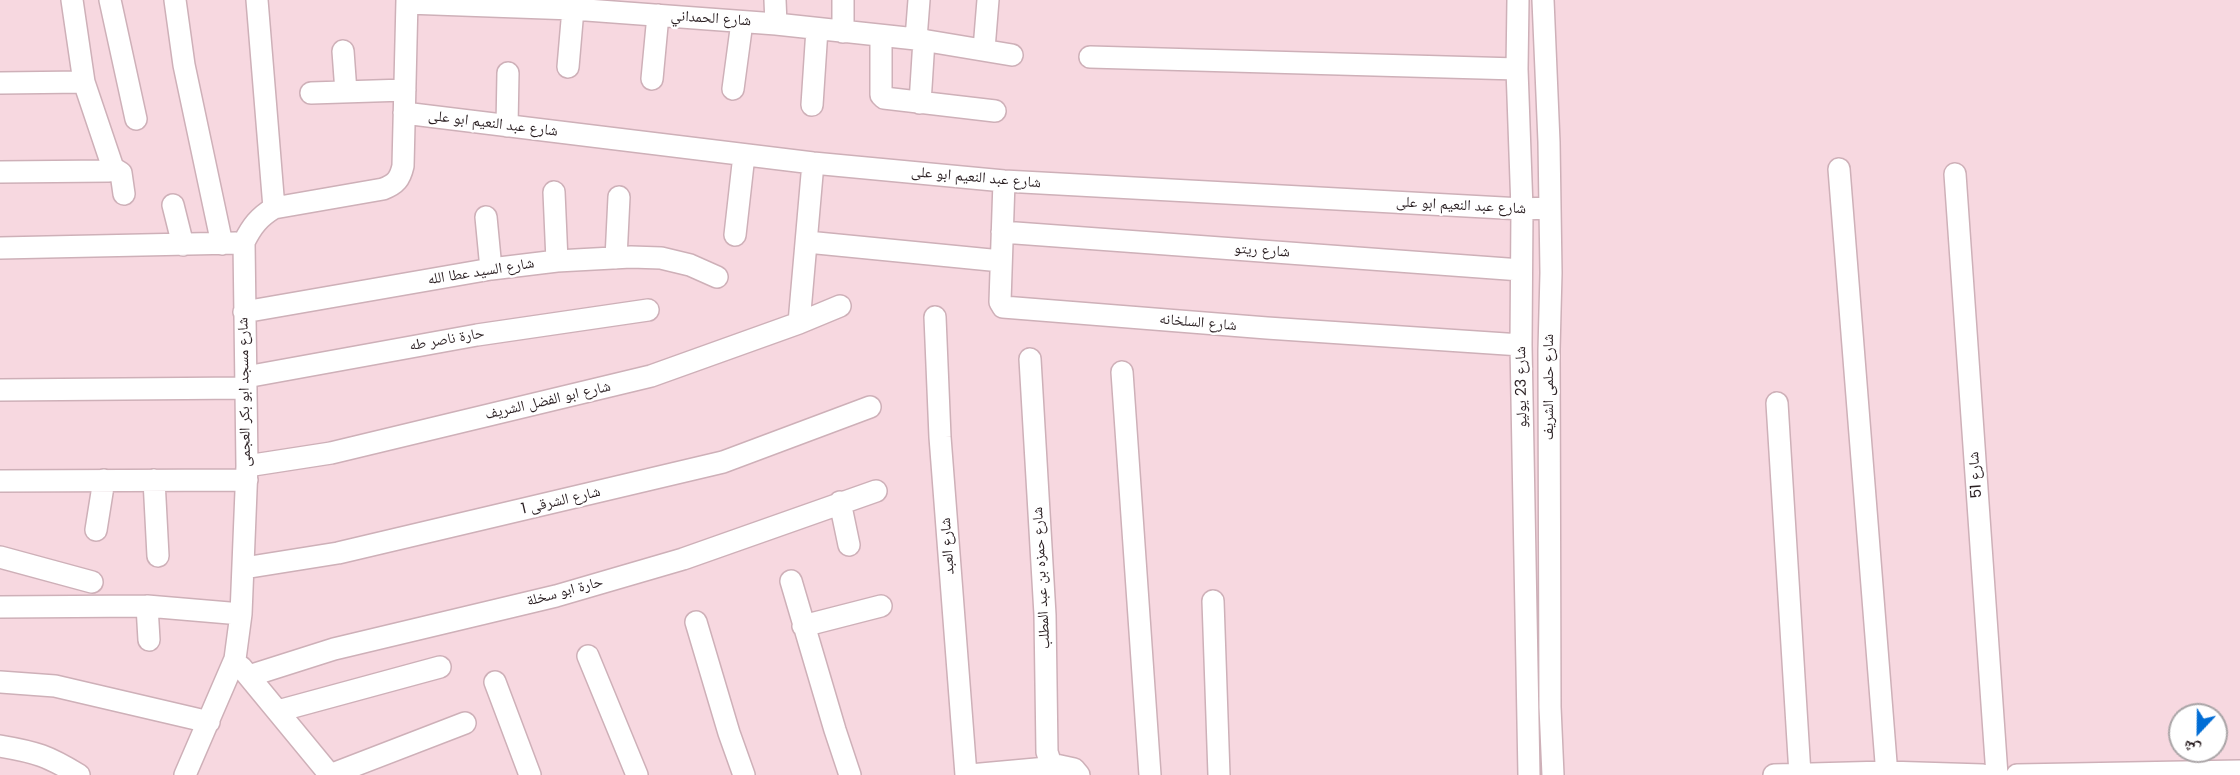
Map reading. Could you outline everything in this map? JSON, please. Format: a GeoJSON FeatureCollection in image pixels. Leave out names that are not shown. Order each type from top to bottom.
{"type":"FeatureCollection","features":[{"type":"Feature","properties":{"kind":"street"},"geometry":{"type":"LineString","coordinates":[[72,0],[84,82],[113,168]]}},
{"type":"Feature","properties":{"kind":"street"},"geometry":{"type":"LineString","coordinates":[[110,0],[136,119]]}},
{"type":"Feature","properties":{"kind":"street"},"geometry":{"type":"LineString","coordinates":[[175,0],[184,65],[222,244]]}},
{"type":"Feature","properties":{"kind":"street"},"geometry":{"type":"LineString","coordinates":[[257,0],[274,208]]}},
{"type":"Feature","properties":{"kind":"street"},"geometry":{"type":"LineString","coordinates":[[776,0],[776,24]]}},
{"type":"Feature","properties":{"kind":"street"},"geometry":{"type":"LineString","coordinates":[[843,0],[843,32]]}},
{"type":"Feature","properties":{"kind":"street"},"geometry":{"type":"LineString","coordinates":[[919,0],[920,102]]}},
{"type":"Feature","properties":{"kind":"street"},"geometry":{"type":"LineString","coordinates":[[984,49],[988,0]]}},
{"type":"Feature","properties":{"kind":"street","name":"شارع 23 يوليو"},"geometry":{"type":"LineString","coordinates":[[1518,0],[1517,69],[1522,209],[1521,345],[1528,775]]}},
{"type":"Feature","properties":{"kind":"street","name":"شارع حلمى الشريف"},"geometry":{"type":"LineString","coordinates":[[1543,0],[1550,208],[1550,695],[1553,775]]}},
{"type":"Feature","properties":{"kind":"street"},"geometry":{"type":"LineString","coordinates":[[0,248],[244,242],[251,228],[261,216],[274,208],[384,189],[394,185],[401,177],[403,166],[407,2]]}},
{"type":"Feature","properties":{"kind":"street","name":"شارع الحمداني"},"geometry":{"type":"LineString","coordinates":[[407,2],[658,15],[714,10],[742,22],[920,40],[1012,55]]}},
{"type":"Feature","properties":{"kind":"street"},"geometry":{"type":"LineString","coordinates":[[568,67],[573,9]]}},
{"type":"Feature","properties":{"kind":"street"},"geometry":{"type":"LineString","coordinates":[[652,79],[658,15]]}},
{"type":"Feature","properties":{"kind":"street"},"geometry":{"type":"LineString","coordinates":[[733,88],[742,22]]}},
{"type":"Feature","properties":{"kind":"street"},"geometry":{"type":"LineString","coordinates":[[812,105],[817,29]]}},
{"type":"Feature","properties":{"kind":"street"},"geometry":{"type":"LineString","coordinates":[[881,36],[881,95],[884,98],[995,111]]}},
{"type":"Feature","properties":{"kind":"street"},"geometry":{"type":"LineString","coordinates":[[343,51],[346,92]]}},
{"type":"Feature","properties":{"kind":"street"},"geometry":{"type":"LineString","coordinates":[[1090,57],[1517,69]]}},
{"type":"Feature","properties":{"kind":"street"},"geometry":{"type":"LineString","coordinates":[[507,126],[508,73]]}},
{"type":"Feature","properties":{"kind":"street"},"geometry":{"type":"LineString","coordinates":[[0,82],[84,82]]}},
{"type":"Feature","properties":{"kind":"street"},"geometry":{"type":"LineString","coordinates":[[311,93],[405,90]]}},
{"type":"Feature","properties":{"kind":"street","name":"شارع عبد النعيم ابو على"},"geometry":{"type":"LineString","coordinates":[[404,113],[813,163],[1004,181],[1522,209],[1550,208]]}},
{"type":"Feature","properties":{"kind":"street"},"geometry":{"type":"LineString","coordinates":[[735,235],[744,155]]}},
{"type":"Feature","properties":{"kind":"street"},"geometry":{"type":"LineString","coordinates":[[799,324],[813,163]]}},
{"type":"Feature","properties":{"kind":"street"},"geometry":{"type":"LineString","coordinates":[[0,172],[109,171],[113,168]]}},
{"type":"Feature","properties":{"kind":"street"},"geometry":{"type":"LineString","coordinates":[[113,168],[122,173],[123,194]]}},
{"type":"Feature","properties":{"kind":"street"},"geometry":{"type":"LineString","coordinates":[[1839,170],[1887,774]]}},
{"type":"Feature","properties":{"kind":"street","name":"شارع 51"},"geometry":{"type":"LineString","coordinates":[[1955,174],[1997,775]]}},
{"type":"Feature","properties":{"kind":"street","name":"شارع السلخانه"},"geometry":{"type":"LineString","coordinates":[[1004,181],[1000,302],[1003,308],[1521,345]]}},
{"type":"Feature","properties":{"kind":"street"},"geometry":{"type":"LineString","coordinates":[[554,192],[557,261]]}},
{"type":"Feature","properties":{"kind":"street"},"geometry":{"type":"LineString","coordinates":[[616,258],[619,197]]}},
{"type":"Feature","properties":{"kind":"street"},"geometry":{"type":"LineString","coordinates":[[173,205],[183,244]]}},
{"type":"Feature","properties":{"kind":"street"},"geometry":{"type":"LineString","coordinates":[[486,217],[491,268]]}},
{"type":"Feature","properties":{"kind":"street","name":"شارع ريتو"},"geometry":{"type":"LineString","coordinates":[[1002,232],[1521,270]]}},
{"type":"Feature","properties":{"kind":"street","name":"شارع مسجد ابو بكر العجمى"},"geometry":{"type":"LineString","coordinates":[[185,775],[209,722],[242,668],[241,614],[247,473],[244,242]]}},
{"type":"Feature","properties":{"kind":"street"},"geometry":{"type":"LineString","coordinates":[[807,242],[1001,261]]}},
{"type":"Feature","properties":{"kind":"street","name":"شارع السيد عطا الله"},"geometry":{"type":"LineString","coordinates":[[244,312],[491,268],[557,261],[661,258],[690,265],[717,277]]}},
{"type":"Feature","properties":{"kind":"street","name":"شارع ابو الفضل الشريف"},"geometry":{"type":"LineString","coordinates":[[0,481],[154,480],[247,473],[651,376],[799,324],[840,306]]}},
{"type":"Feature","properties":{"kind":"street","name":"حارة ناصر طه"},"geometry":{"type":"LineString","coordinates":[[246,382],[477,335],[648,310]]}},
{"type":"Feature","properties":{"kind":"street","name":"شارع العبد"},"geometry":{"type":"LineString","coordinates":[[934,317],[940,437],[966,775]]}},
{"type":"Feature","properties":{"kind":"street","name":"شارع حمزه بن عبد المطلب"},"geometry":{"type":"LineString","coordinates":[[1030,359],[1045,615],[1047,752],[1051,764],[1047,770]]}},
{"type":"Feature","properties":{"kind":"street"},"geometry":{"type":"LineString","coordinates":[[1122,372],[1150,775]]}},
{"type":"Feature","properties":{"kind":"street"},"geometry":{"type":"LineString","coordinates":[[0,390],[246,382]]}},
{"type":"Feature","properties":{"kind":"street"},"geometry":{"type":"LineString","coordinates":[[1777,403],[1800,774]]}},
{"type":"Feature","properties":{"kind":"street","name":"شارع الشرقى 1"},"geometry":{"type":"LineString","coordinates":[[244,568],[338,552],[723,462],[870,407]]}},
{"type":"Feature","properties":{"kind":"street"},"geometry":{"type":"LineString","coordinates":[[96,530],[104,480]]}},
{"type":"Feature","properties":{"kind":"street"},"geometry":{"type":"LineString","coordinates":[[154,480],[158,556]]}},
{"type":"Feature","properties":{"kind":"street","name":"حارة ابو سخلة"},"geometry":{"type":"LineString","coordinates":[[242,668],[334,649],[556,596],[672,562],[876,491]]}},
{"type":"Feature","properties":{"kind":"street"},"geometry":{"type":"LineString","coordinates":[[840,502],[849,545]]}},
{"type":"Feature","properties":{"kind":"street"},"geometry":{"type":"LineString","coordinates":[[0,557],[92,582]]}},
{"type":"Feature","properties":{"kind":"street"},"geometry":{"type":"LineString","coordinates":[[791,581],[850,775]]}},
{"type":"Feature","properties":{"kind":"street"},"geometry":{"type":"LineString","coordinates":[[1212,601],[1219,775]]}},
{"type":"Feature","properties":{"kind":"street"},"geometry":{"type":"LineString","coordinates":[[0,607],[147,606],[241,614]]}},
{"type":"Feature","properties":{"kind":"street"},"geometry":{"type":"LineString","coordinates":[[147,606],[149,640]]}},
{"type":"Feature","properties":{"kind":"street"},"geometry":{"type":"LineString","coordinates":[[803,626],[882,606]]}},
{"type":"Feature","properties":{"kind":"street"},"geometry":{"type":"LineString","coordinates":[[696,622],[744,775]]}},
{"type":"Feature","properties":{"kind":"street"},"geometry":{"type":"LineString","coordinates":[[588,656],[637,775]]}},
{"type":"Feature","properties":{"kind":"street"},"geometry":{"type":"LineString","coordinates":[[278,711],[440,667]]}},
{"type":"Feature","properties":{"kind":"street"},"geometry":{"type":"LineString","coordinates":[[242,668],[330,775],[465,723]]}},
{"type":"Feature","properties":{"kind":"street"},"geometry":{"type":"LineString","coordinates":[[0,682],[55,686],[209,722]]}},
{"type":"Feature","properties":{"kind":"street"},"geometry":{"type":"LineString","coordinates":[[495,682],[530,775]]}},
{"type":"Feature","properties":{"kind":"street"},"geometry":{"type":"LineString","coordinates":[[0,746],[40,754],[79,775]]}},
{"type":"Feature","properties":{"kind":"street"},"geometry":{"type":"LineString","coordinates":[[970,775],[1074,769],[1079,775]]}},
{"type":"Feature","properties":{"kind":"street"},"geometry":{"type":"LineString","coordinates":[[2017,775],[2240,771]]}},
{"type":"Feature","properties":{"kind":"street"},"geometry":{"type":"LineString","coordinates":[[1774,775],[1983,775]]}}]}
